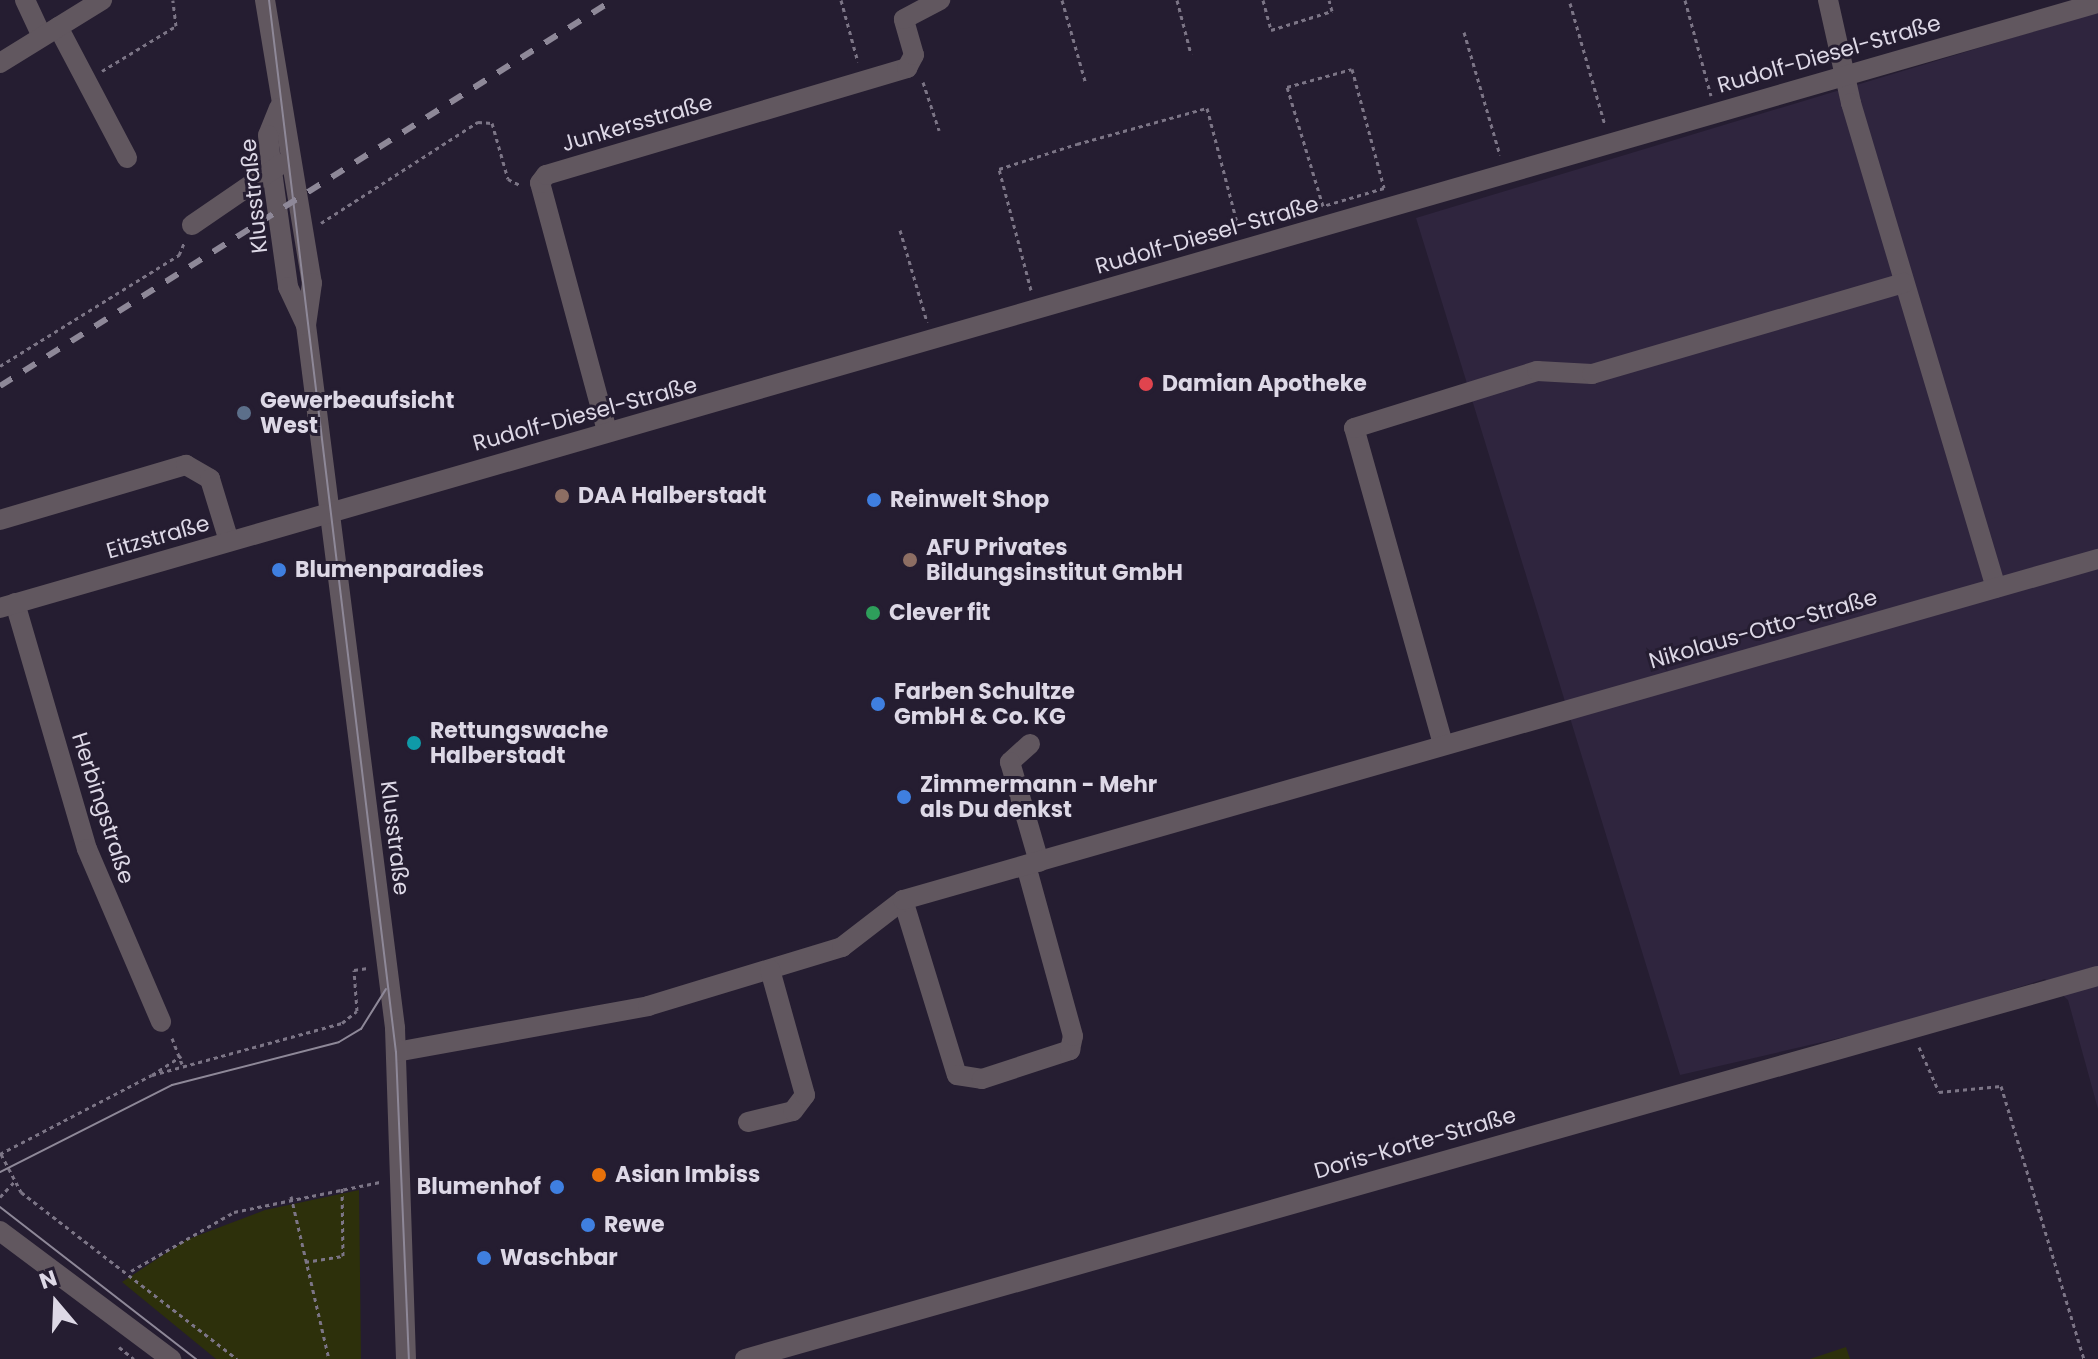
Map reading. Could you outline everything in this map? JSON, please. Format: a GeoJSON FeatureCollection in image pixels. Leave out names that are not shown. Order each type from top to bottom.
{"type":"FeatureCollection","features":[{"type":"Feature","properties":{"kind":"street"},"geometry":{"type":"LineString","coordinates":[[25,0],[87,80],[127,158]]}},
{"type":"Feature","properties":{"kind":"street"},"geometry":{"type":"LineString","coordinates":[[0,63],[102,0]]}},
{"type":"Feature","properties":{"kind":"street","name":"Klusstraße"},"geometry":{"type":"LineString","coordinates":[[265,0],[279,108],[294,150],[312,283],[306,325],[396,1052],[406,1359]]}},
{"type":"Feature","properties":{"kind":"street"},"geometry":{"type":"LineString","coordinates":[[914,55],[904,19],[940,0]]}},
{"type":"Feature","properties":{"kind":"street"},"geometry":{"type":"LineString","coordinates":[[1828,0],[1904,283],[1996,588]]}},
{"type":"Feature","properties":{"kind":"street","name":"Rudolf-Diesel-Straße"},"geometry":{"type":"LineString","coordinates":[[329,511],[1506,174],[1847,72],[2098,3]]}},
{"type":"Feature","properties":{"kind":"street","name":"Junkersstraße"},"geometry":{"type":"LineString","coordinates":[[538,195],[546,175],[907,68],[914,55]]}},
{"type":"Feature","properties":{"kind":"street","name":"Klusstraße"},"geometry":{"type":"LineString","coordinates":[[279,108],[268,135],[272,171],[288,287],[306,325]]}},
{"type":"Feature","properties":{"kind":"street"},"geometry":{"type":"LineString","coordinates":[[192,225],[272,171],[294,150]]}},
{"type":"Feature","properties":{"kind":"street"},"geometry":{"type":"LineString","coordinates":[[538,195],[607,431]]}},
{"type":"Feature","properties":{"kind":"street"},"geometry":{"type":"LineString","coordinates":[[1443,744],[1354,428],[1537,371],[1592,374],[1904,283]]}},
{"type":"Feature","properties":{"kind":"street"},"geometry":{"type":"LineString","coordinates":[[0,520],[186,465],[210,479],[229,541]]}},
{"type":"Feature","properties":{"kind":"street","name":"Eitzstraße"},"geometry":{"type":"LineString","coordinates":[[7,606],[329,511]]}},
{"type":"Feature","properties":{"kind":"street","name":"Nikolaus-Otto-Straße"},"geometry":{"type":"LineString","coordinates":[[396,1052],[585,1023],[770,970],[842,947],[867,921],[903,900],[2098,559]]}},
{"type":"Feature","properties":{"kind":"street","name":"Herbingstraße"},"geometry":{"type":"LineString","coordinates":[[7,606],[87,849],[161,1022]]}},
{"type":"Feature","properties":{"kind":"street"},"geometry":{"type":"LineString","coordinates":[[903,900],[957,1075],[982,1079],[1070,1050],[1073,1036],[1010,762],[1030,744]]}},
{"type":"Feature","properties":{"kind":"street"},"geometry":{"type":"LineString","coordinates":[[748,1122],[793,1111],[805,1095],[770,970]]}},
{"type":"Feature","properties":{"kind":"street","name":"Doris-Korte-Straße"},"geometry":{"type":"LineString","coordinates":[[745,1359],[2098,976]]}},
{"type":"Feature","properties":{"kind":"street"},"geometry":{"type":"LineString","coordinates":[[0,1231],[171,1359]]}},
{"type":"Feature","properties":{"kind":"path"},"geometry":{"type":"LineString","coordinates":[[87,80],[176,26],[173,0]]}},
{"type":"Feature","properties":{"kind":"path"},"geometry":{"type":"LineString","coordinates":[[841,0],[864,81]]}},
{"type":"Feature","properties":{"kind":"path"},"geometry":{"type":"LineString","coordinates":[[1062,0],[1086,84]]}},
{"type":"Feature","properties":{"kind":"path"},"geometry":{"type":"LineString","coordinates":[[1177,0],[1191,54]]}},
{"type":"Feature","properties":{"kind":"path"},"geometry":{"type":"LineString","coordinates":[[1263,0],[1271,30],[1332,11],[1329,0]]}},
{"type":"Feature","properties":{"kind":"path"},"geometry":{"type":"LineString","coordinates":[[1685,0],[1715,111]]}},
{"type":"Feature","properties":{"kind":"path"},"geometry":{"type":"LineString","coordinates":[[1570,3],[1605,125],[1618,121]]}},
{"type":"Feature","properties":{"kind":"path"},"geometry":{"type":"LineString","coordinates":[[1464,32],[1506,174]]}},
{"type":"Feature","properties":{"kind":"path"},"geometry":{"type":"LineString","coordinates":[[914,55],[939,130]]}},
{"type":"Feature","properties":{"kind":"path"},"geometry":{"type":"LineString","coordinates":[[1352,69],[1384,188],[1323,206],[1287,87],[1352,69]]}},
{"type":"Feature","properties":{"kind":"path"},"geometry":{"type":"LineString","coordinates":[[1044,288],[1032,291],[999,169],[1207,108],[1244,249]]}},
{"type":"Feature","properties":{"kind":"path"},"geometry":{"type":"LineString","coordinates":[[305,234],[478,122],[492,123],[508,179],[538,195]]}},
{"type":"Feature","properties":{"kind":"path"},"geometry":{"type":"LineString","coordinates":[[0,366],[179,255],[192,225]]}},
{"type":"Feature","properties":{"kind":"path"},"geometry":{"type":"LineString","coordinates":[[900,230],[933,339]]}},
{"type":"Feature","properties":{"kind":"path"},"geometry":{"type":"LineString","coordinates":[[152,1075],[182,1064],[342,1023],[357,1011],[354,970]]}},
{"type":"Feature","properties":{"kind":"path"},"geometry":{"type":"LineString","coordinates":[[1910,1028],[1939,1092],[2001,1086],[2084,1359]]}},
{"type":"Feature","properties":{"kind":"path"},"geometry":{"type":"LineString","coordinates":[[182,1064],[181,1056],[152,1075],[0,1154],[15,1181],[119,1273],[131,1272],[213,1220],[291,1196],[400,1180]]}},
{"type":"Feature","properties":{"kind":"path"},"geometry":{"type":"LineString","coordinates":[[0,1197],[15,1181]]}},
{"type":"Feature","properties":{"kind":"path"},"geometry":{"type":"LineString","coordinates":[[305,1262],[343,1256],[342,1187]]}},
{"type":"Feature","properties":{"kind":"path"},"geometry":{"type":"LineString","coordinates":[[291,1196],[329,1359]]}},
{"type":"Feature","properties":{"kind":"path"},"geometry":{"type":"LineString","coordinates":[[131,1272],[237,1359]]}},
{"type":"Feature","properties":{"kind":"shaded area"},"geometry":{"type":"Polygon","coordinates":[[[2098,12],[2098,1109],[2068,1000],[2045,979],[1905,1023],[1680,1075],[1416,218],[2098,12]]]}},
{"type":"Feature","properties":{"kind":"green space"},"geometry":{"type":"Polygon","coordinates":[[[359,1190],[361,1359],[216,1359],[122,1282],[186,1240],[265,1210],[359,1190]]]}},
{"type":"Feature","properties":{"kind":"green space"},"geometry":{"type":"Polygon","coordinates":[[[1846,1347],[1850,1359],[1810,1359],[1846,1347]]]}},
{"type":"Feature","properties":{"kind":"tram line"},"geometry":{"type":"LineString","coordinates":[[269,0],[396,1052],[409,1359]]}},
{"type":"Feature","properties":{"kind":"tram line"},"geometry":{"type":"LineString","coordinates":[[0,1172],[172,1085],[339,1042],[361,1029],[386,989]]}},
{"type":"Feature","properties":{"kind":"tram line"},"geometry":{"type":"LineString","coordinates":[[0,1207],[196,1359]]}},
{"type":"Feature","properties":{"kind":"railway"},"geometry":{"type":"LineString","coordinates":[[0,386],[613,0]]}},
{"type":"Feature","properties":{"kind":"place","name":"Damian Apotheke"},"geometry":{"type":"Point","coordinates":[1146,384]}},
{"type":"Feature","properties":{"kind":"place","name":"Gewerbeaufsicht West"},"geometry":{"type":"Point","coordinates":[244,413]}},
{"type":"Feature","properties":{"kind":"place","name":"DAA Halberstadt"},"geometry":{"type":"Point","coordinates":[562,496]}},
{"type":"Feature","properties":{"kind":"place","name":"Reinwelt Shop"},"geometry":{"type":"Point","coordinates":[874,500]}},
{"type":"Feature","properties":{"kind":"place","name":"AFU Privates Bildungsinstitut GmbH"},"geometry":{"type":"Point","coordinates":[910,560]}},
{"type":"Feature","properties":{"kind":"place","name":"Blumenparadies"},"geometry":{"type":"Point","coordinates":[279,570]}},
{"type":"Feature","properties":{"kind":"place","name":"Clever fit"},"geometry":{"type":"Point","coordinates":[873,613]}},
{"type":"Feature","properties":{"kind":"place","name":"Farben Schultze GmbH & Co. KG"},"geometry":{"type":"Point","coordinates":[878,704]}},
{"type":"Feature","properties":{"kind":"place","name":"Rettungswache Halberstadt"},"geometry":{"type":"Point","coordinates":[414,743]}},
{"type":"Feature","properties":{"kind":"place","name":"Zimmermann - Mehr als Du denkst"},"geometry":{"type":"Point","coordinates":[904,797]}},
{"type":"Feature","properties":{"kind":"place","name":"Asian Imbiss"},"geometry":{"type":"Point","coordinates":[599,1175]}},
{"type":"Feature","properties":{"kind":"place","name":"Blumenhof"},"geometry":{"type":"Point","coordinates":[557,1187]}},
{"type":"Feature","properties":{"kind":"place","name":"Rewe"},"geometry":{"type":"Point","coordinates":[588,1225]}},
{"type":"Feature","properties":{"kind":"place","name":"Waschbar"},"geometry":{"type":"Point","coordinates":[484,1258]}}]}
